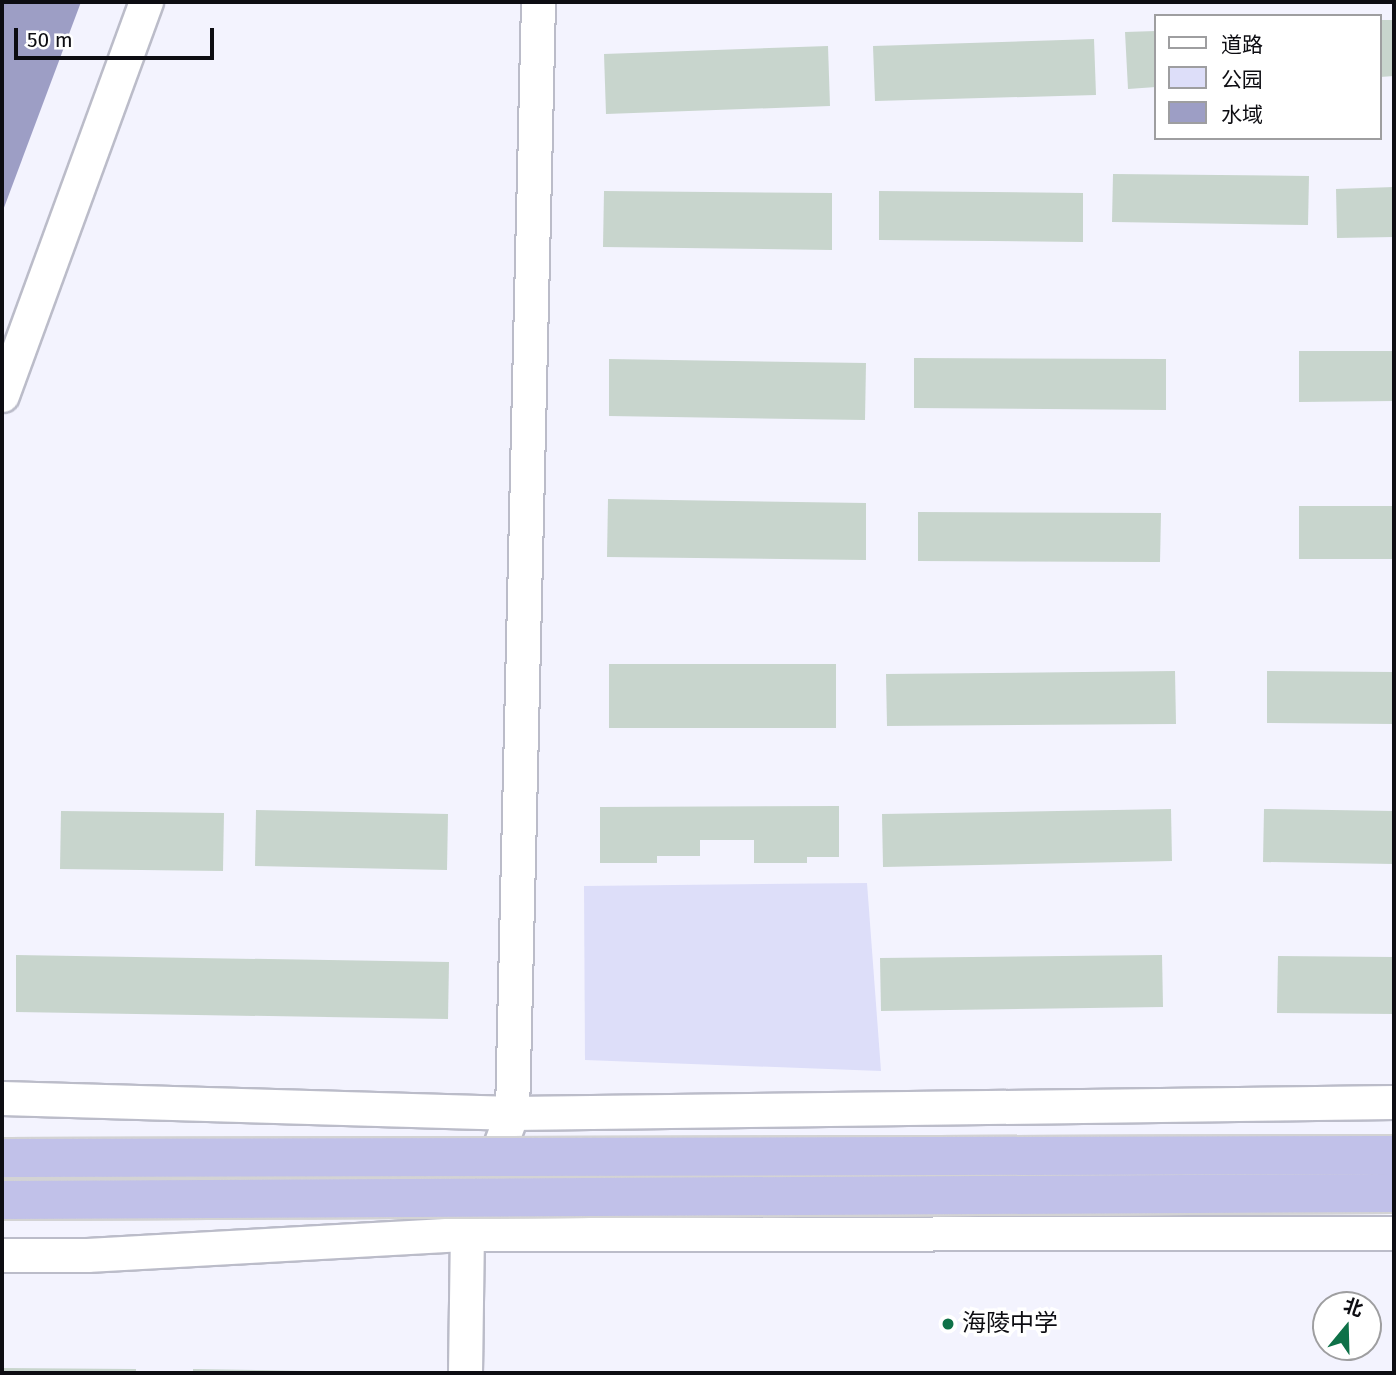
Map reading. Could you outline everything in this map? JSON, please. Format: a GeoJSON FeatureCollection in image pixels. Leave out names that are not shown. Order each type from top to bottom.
{"type":"FeatureCollection","features":[{"type":"Feature","properties":{"kind":"main road"},"geometry":{"type":"LineString","coordinates":[[2,1158],[1394,1156]]}},
{"type":"Feature","properties":{"kind":"main road"},"geometry":{"type":"LineString","coordinates":[[2,1200],[1394,1193]]}},
{"type":"Feature","properties":{"kind":"street"},"geometry":{"type":"LineString","coordinates":[[2,395],[146,2]]}},
{"type":"Feature","properties":{"kind":"street"},"geometry":{"type":"LineString","coordinates":[[465,1373],[467,1234],[512,1113],[538,2]]}},
{"type":"Feature","properties":{"kind":"street"},"geometry":{"type":"LineString","coordinates":[[2,1098],[512,1113],[1394,1101]]}},
{"type":"Feature","properties":{"kind":"street"},"geometry":{"type":"LineString","coordinates":[[2,1255],[87,1255],[467,1234],[1394,1233]]}},
{"type":"Feature","properties":{"kind":"green space"},"geometry":{"type":"Polygon","coordinates":[[[867,883],[881,1071],[585,1060],[584,886],[867,883]]]}},
{"type":"Feature","properties":{"kind":"water"},"geometry":{"type":"Polygon","coordinates":[[[2,2],[81,2],[2,213],[2,2]]]}},
{"type":"Feature","properties":{"kind":"building"},"geometry":{"type":"Polygon","coordinates":[[[1382,20],[1394,20],[1394,76],[1382,77],[1382,20]]]}},
{"type":"Feature","properties":{"kind":"building"},"geometry":{"type":"Polygon","coordinates":[[[1154,31],[1154,87],[1128,89],[1125,32],[1154,31]]]}},
{"type":"Feature","properties":{"kind":"building"},"geometry":{"type":"Polygon","coordinates":[[[1094,39],[1096,95],[875,101],[873,46],[1094,39]]]}},
{"type":"Feature","properties":{"kind":"building"},"geometry":{"type":"Polygon","coordinates":[[[828,46],[830,106],[606,114],[604,54],[828,46]]]}},
{"type":"Feature","properties":{"kind":"building"},"geometry":{"type":"Polygon","coordinates":[[[1113,174],[1309,176],[1308,225],[1112,222],[1113,174]]]}},
{"type":"Feature","properties":{"kind":"building"},"geometry":{"type":"Polygon","coordinates":[[[1394,187],[1394,237],[1337,238],[1336,189],[1394,187]]]}},
{"type":"Feature","properties":{"kind":"building"},"geometry":{"type":"Polygon","coordinates":[[[604,191],[832,193],[832,250],[603,247],[604,191]]]}},
{"type":"Feature","properties":{"kind":"building"},"geometry":{"type":"Polygon","coordinates":[[[879,191],[1083,193],[1083,242],[879,240],[879,191]]]}},
{"type":"Feature","properties":{"kind":"building"},"geometry":{"type":"Polygon","coordinates":[[[1299,351],[1394,351],[1394,401],[1299,402],[1299,351]]]}},
{"type":"Feature","properties":{"kind":"building"},"geometry":{"type":"Polygon","coordinates":[[[914,358],[1166,359],[1166,410],[914,408],[914,358]]]}},
{"type":"Feature","properties":{"kind":"building"},"geometry":{"type":"Polygon","coordinates":[[[609,359],[866,363],[865,420],[609,416],[609,359]]]}},
{"type":"Feature","properties":{"kind":"building"},"geometry":{"type":"Polygon","coordinates":[[[608,499],[866,503],[866,560],[607,557],[608,499]]]}},
{"type":"Feature","properties":{"kind":"building"},"geometry":{"type":"Polygon","coordinates":[[[1299,506],[1394,506],[1394,559],[1299,559],[1299,506]]]}},
{"type":"Feature","properties":{"kind":"building"},"geometry":{"type":"Polygon","coordinates":[[[918,512],[1161,513],[1160,562],[918,561],[918,512]]]}},
{"type":"Feature","properties":{"kind":"building"},"geometry":{"type":"Polygon","coordinates":[[[609,664],[836,664],[836,728],[609,728],[609,664]]]}},
{"type":"Feature","properties":{"kind":"building"},"geometry":{"type":"Polygon","coordinates":[[[1175,671],[1176,724],[887,726],[886,674],[1175,671]]]}},
{"type":"Feature","properties":{"kind":"building"},"geometry":{"type":"Polygon","coordinates":[[[1267,671],[1394,672],[1394,724],[1267,723],[1267,671]]]}},
{"type":"Feature","properties":{"kind":"building"},"geometry":{"type":"Polygon","coordinates":[[[839,806],[839,857],[807,857],[807,863],[754,863],[754,840],[700,840],[700,856],[657,856],[657,863],[600,863],[600,807],[839,806]]]}},
{"type":"Feature","properties":{"kind":"building"},"geometry":{"type":"Polygon","coordinates":[[[1171,809],[1172,861],[883,867],[882,814],[1171,809]]]}},
{"type":"Feature","properties":{"kind":"building"},"geometry":{"type":"Polygon","coordinates":[[[1264,809],[1394,811],[1394,864],[1263,862],[1264,809]]]}},
{"type":"Feature","properties":{"kind":"building"},"geometry":{"type":"Polygon","coordinates":[[[256,810],[448,814],[447,870],[255,866],[256,810]]]}},
{"type":"Feature","properties":{"kind":"building"},"geometry":{"type":"Polygon","coordinates":[[[61,811],[224,813],[223,871],[60,869],[61,811]]]}},
{"type":"Feature","properties":{"kind":"building"},"geometry":{"type":"Polygon","coordinates":[[[16,955],[449,962],[448,1019],[16,1012],[16,955]]]}},
{"type":"Feature","properties":{"kind":"building"},"geometry":{"type":"Polygon","coordinates":[[[1162,955],[1163,1007],[881,1011],[880,958],[1162,955]]]}},
{"type":"Feature","properties":{"kind":"building"},"geometry":{"type":"Polygon","coordinates":[[[1278,956],[1394,957],[1394,1014],[1277,1013],[1278,956]]]}},
{"type":"Feature","properties":{"kind":"building"},"geometry":{"type":"Polygon","coordinates":[[[2,1368],[136,1369],[136,1373],[2,1373],[2,1368]]]}},
{"type":"Feature","properties":{"kind":"building"},"geometry":{"type":"Polygon","coordinates":[[[193,1369],[307,1371],[307,1373],[193,1373],[193,1369]]]}},
{"type":"Feature","properties":{"kind":"place","name":"海陵中学"},"geometry":{"type":"Point","coordinates":[948,1324]}}]}
